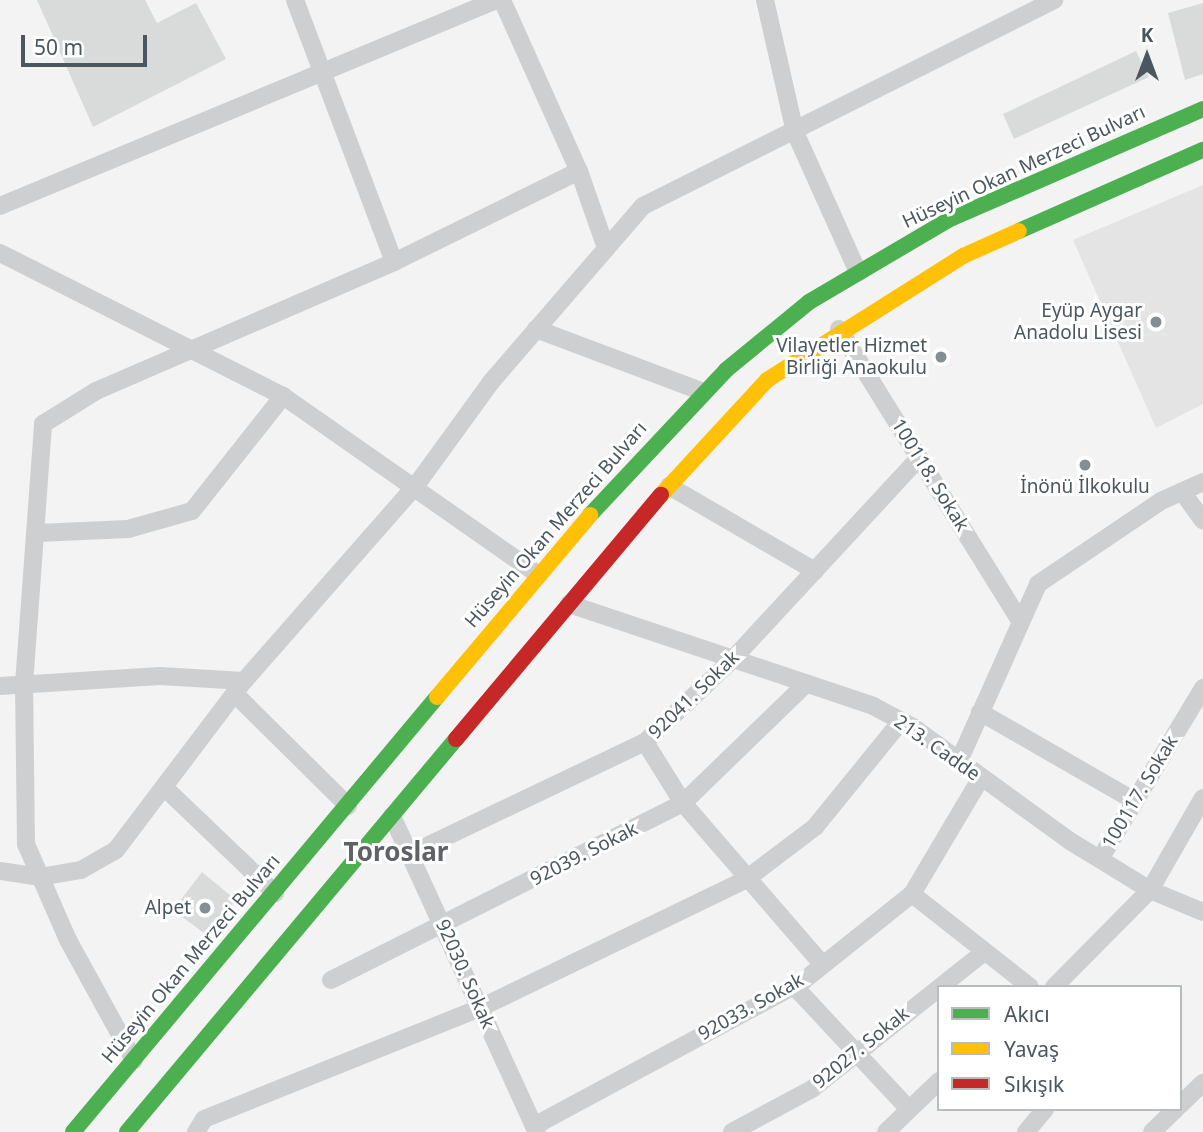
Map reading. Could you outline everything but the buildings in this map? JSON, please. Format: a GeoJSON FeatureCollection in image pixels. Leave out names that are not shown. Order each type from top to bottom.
{"type":"FeatureCollection","features":[{"type":"Feature","properties":{"kind":"main road","name":"Hüseyin Okan Merzeci Bulvarı"},"geometry":{"type":"LineString","coordinates":[[73,1132],[632,465],[704,392],[809,302],[948,220],[1203,108]]}},
{"type":"Feature","properties":{"kind":"main road"},"geometry":{"type":"LineString","coordinates":[[127,1132],[669,486],[767,380],[839,329],[963,256],[1203,150]]}},
{"type":"Feature","properties":{"kind":"street"},"geometry":{"type":"LineString","coordinates":[[295,0],[394,262]]}},
{"type":"Feature","properties":{"kind":"street"},"geometry":{"type":"LineString","coordinates":[[0,206],[496,0]]}},
{"type":"Feature","properties":{"kind":"street"},"geometry":{"type":"LineString","coordinates":[[502,0],[579,171],[606,248]]}},
{"type":"Feature","properties":{"kind":"street"},"geometry":{"type":"LineString","coordinates":[[765,0],[795,132],[858,272]]}},
{"type":"Feature","properties":{"kind":"street"},"geometry":{"type":"LineString","coordinates":[[0,872],[40,877],[81,870],[116,850],[166,789],[239,687],[417,484],[536,329],[643,206],[795,132],[876,85],[1054,0]]}},
{"type":"Feature","properties":{"kind":"street"},"geometry":{"type":"LineString","coordinates":[[134,1060],[40,877],[26,844],[24,684],[38,533],[43,424],[52,412],[394,262],[579,171]]}},
{"type":"Feature","properties":{"kind":"street"},"geometry":{"type":"LineString","coordinates":[[0,253],[195,348],[283,396],[417,484],[539,575]]}},
{"type":"Feature","properties":{"kind":"street"},"geometry":{"type":"LineString","coordinates":[[536,329],[704,392]]}},
{"type":"Feature","properties":{"kind":"street","name":"100118. Sokak"},"geometry":{"type":"LineString","coordinates":[[839,329],[1020,621]]}},
{"type":"Feature","properties":{"kind":"street"},"geometry":{"type":"LineString","coordinates":[[38,533],[128,529],[192,510],[283,396]]}},
{"type":"Feature","properties":{"kind":"street","name":"92041. Sokak"},"geometry":{"type":"LineString","coordinates":[[410,854],[645,742],[731,661],[919,458]]}},
{"type":"Feature","properties":{"kind":"street"},"geometry":{"type":"LineString","coordinates":[[959,761],[1020,621],[1051,570],[1203,482]]}},
{"type":"Feature","properties":{"kind":"street"},"geometry":{"type":"LineString","coordinates":[[669,486],[815,571]]}},
{"type":"Feature","properties":{"kind":"street"},"geometry":{"type":"LineString","coordinates":[[1183,493],[1203,521]]}},
{"type":"Feature","properties":{"kind":"street","name":"213. Cadde"},"geometry":{"type":"LineString","coordinates":[[569,604],[731,661],[806,684],[901,720],[1100,859],[1150,890],[1203,912]]}},
{"type":"Feature","properties":{"kind":"street"},"geometry":{"type":"LineString","coordinates":[[0,686],[160,676],[239,687],[348,806]]}},
{"type":"Feature","properties":{"kind":"street","name":"92039. Sokak"},"geometry":{"type":"LineString","coordinates":[[331,979],[443,926],[682,803],[806,684]]}},
{"type":"Feature","properties":{"kind":"street","name":"100117. Sokak"},"geometry":{"type":"LineString","coordinates":[[1100,859],[1203,688]]}},
{"type":"Feature","properties":{"kind":"street"},"geometry":{"type":"LineString","coordinates":[[981,712],[1135,801]]}},
{"type":"Feature","properties":{"kind":"street"},"geometry":{"type":"LineString","coordinates":[[196,1132],[204,1119],[480,1008],[746,880],[815,827],[901,720]]}},
{"type":"Feature","properties":{"kind":"street"},"geometry":{"type":"LineString","coordinates":[[645,742],[682,803],[746,880],[822,964]]}},
{"type":"Feature","properties":{"kind":"street","name":"92033. Sokak"},"geometry":{"type":"LineString","coordinates":[[535,1129],[794,986],[912,894],[981,778]]}},
{"type":"Feature","properties":{"kind":"street"},"geometry":{"type":"LineString","coordinates":[[166,789],[275,893]]}},
{"type":"Feature","properties":{"kind":"street"},"geometry":{"type":"LineString","coordinates":[[1056,985],[1150,890],[1203,798]]}},
{"type":"Feature","properties":{"kind":"street","name":"92030. Sokak"},"geometry":{"type":"LineString","coordinates":[[392,816],[535,1129]]}},
{"type":"Feature","properties":{"kind":"street"},"geometry":{"type":"LineString","coordinates":[[912,894],[1027,985]]}},
{"type":"Feature","properties":{"kind":"street","name":"92027. Sokak"},"geometry":{"type":"LineString","coordinates":[[941,985],[984,952]]}},
{"type":"Feature","properties":{"kind":"street"},"geometry":{"type":"LineString","coordinates":[[794,986],[907,1107]]}},
{"type":"Feature","properties":{"kind":"street","name":"92027. Sokak"},"geometry":{"type":"LineString","coordinates":[[732,1132],[812,1089],[854,1051],[937,988]]}},
{"type":"Feature","properties":{"kind":"street"},"geometry":{"type":"LineString","coordinates":[[886,1132],[907,1107],[937,1083]]}},
{"type":"Feature","properties":{"kind":"street"},"geometry":{"type":"LineString","coordinates":[[1182,1103],[1201,1087]]}},
{"type":"Feature","properties":{"kind":"street"},"geometry":{"type":"LineString","coordinates":[[1026,1132],[1043,1111]]}},
{"type":"Feature","properties":{"kind":"street"},"geometry":{"type":"LineString","coordinates":[[1162,1129],[1176,1111]]}},
{"type":"Feature","properties":{"kind":"shaded area","name":"Eyüp Aygar Anadolu Lisesi"},"geometry":{"type":"Polygon","coordinates":[[[1203,185],[1203,404],[1156,428],[1073,240],[1203,185]]]}},
{"type":"Feature","properties":{"kind":"traffic: fast"},"geometry":{"type":"LineString","coordinates":[[590,515],[726,370],[809,302],[948,220],[1203,109]]}},
{"type":"Feature","properties":{"kind":"traffic: fast"},"geometry":{"type":"LineString","coordinates":[[1019,231],[1203,150]]}},
{"type":"Feature","properties":{"kind":"traffic: fast"},"geometry":{"type":"LineString","coordinates":[[73,1132],[437,697]]}},
{"type":"Feature","properties":{"kind":"traffic: fast"},"geometry":{"type":"LineString","coordinates":[[127,1132],[456,739]]}},
{"type":"Feature","properties":{"kind":"traffic: slow"},"geometry":{"type":"LineString","coordinates":[[661,495],[767,380],[963,256],[1019,231]]}},
{"type":"Feature","properties":{"kind":"traffic: slow"},"geometry":{"type":"LineString","coordinates":[[437,697],[590,515]]}},
{"type":"Feature","properties":{"kind":"traffic: jam"},"geometry":{"type":"LineString","coordinates":[[456,739],[661,495]]}},
{"type":"Feature","properties":{"kind":"place","name":"Eyüp Aygar Anadolu Lisesi"},"geometry":{"type":"Point","coordinates":[1156,322]}},
{"type":"Feature","properties":{"kind":"place","name":"Vilayetler Hizmet Birliği Anaokulu"},"geometry":{"type":"Point","coordinates":[941,357]}},
{"type":"Feature","properties":{"kind":"place","name":"İnönü İlkokulu"},"geometry":{"type":"Point","coordinates":[1085,465]}},
{"type":"Feature","properties":{"kind":"place","name":"Alpet"},"geometry":{"type":"Point","coordinates":[205,908]}},
{"type":"Feature","properties":{"kind":"district","name":"Toroslar"},"geometry":{"type":"Point","coordinates":[396,852]}}]}
